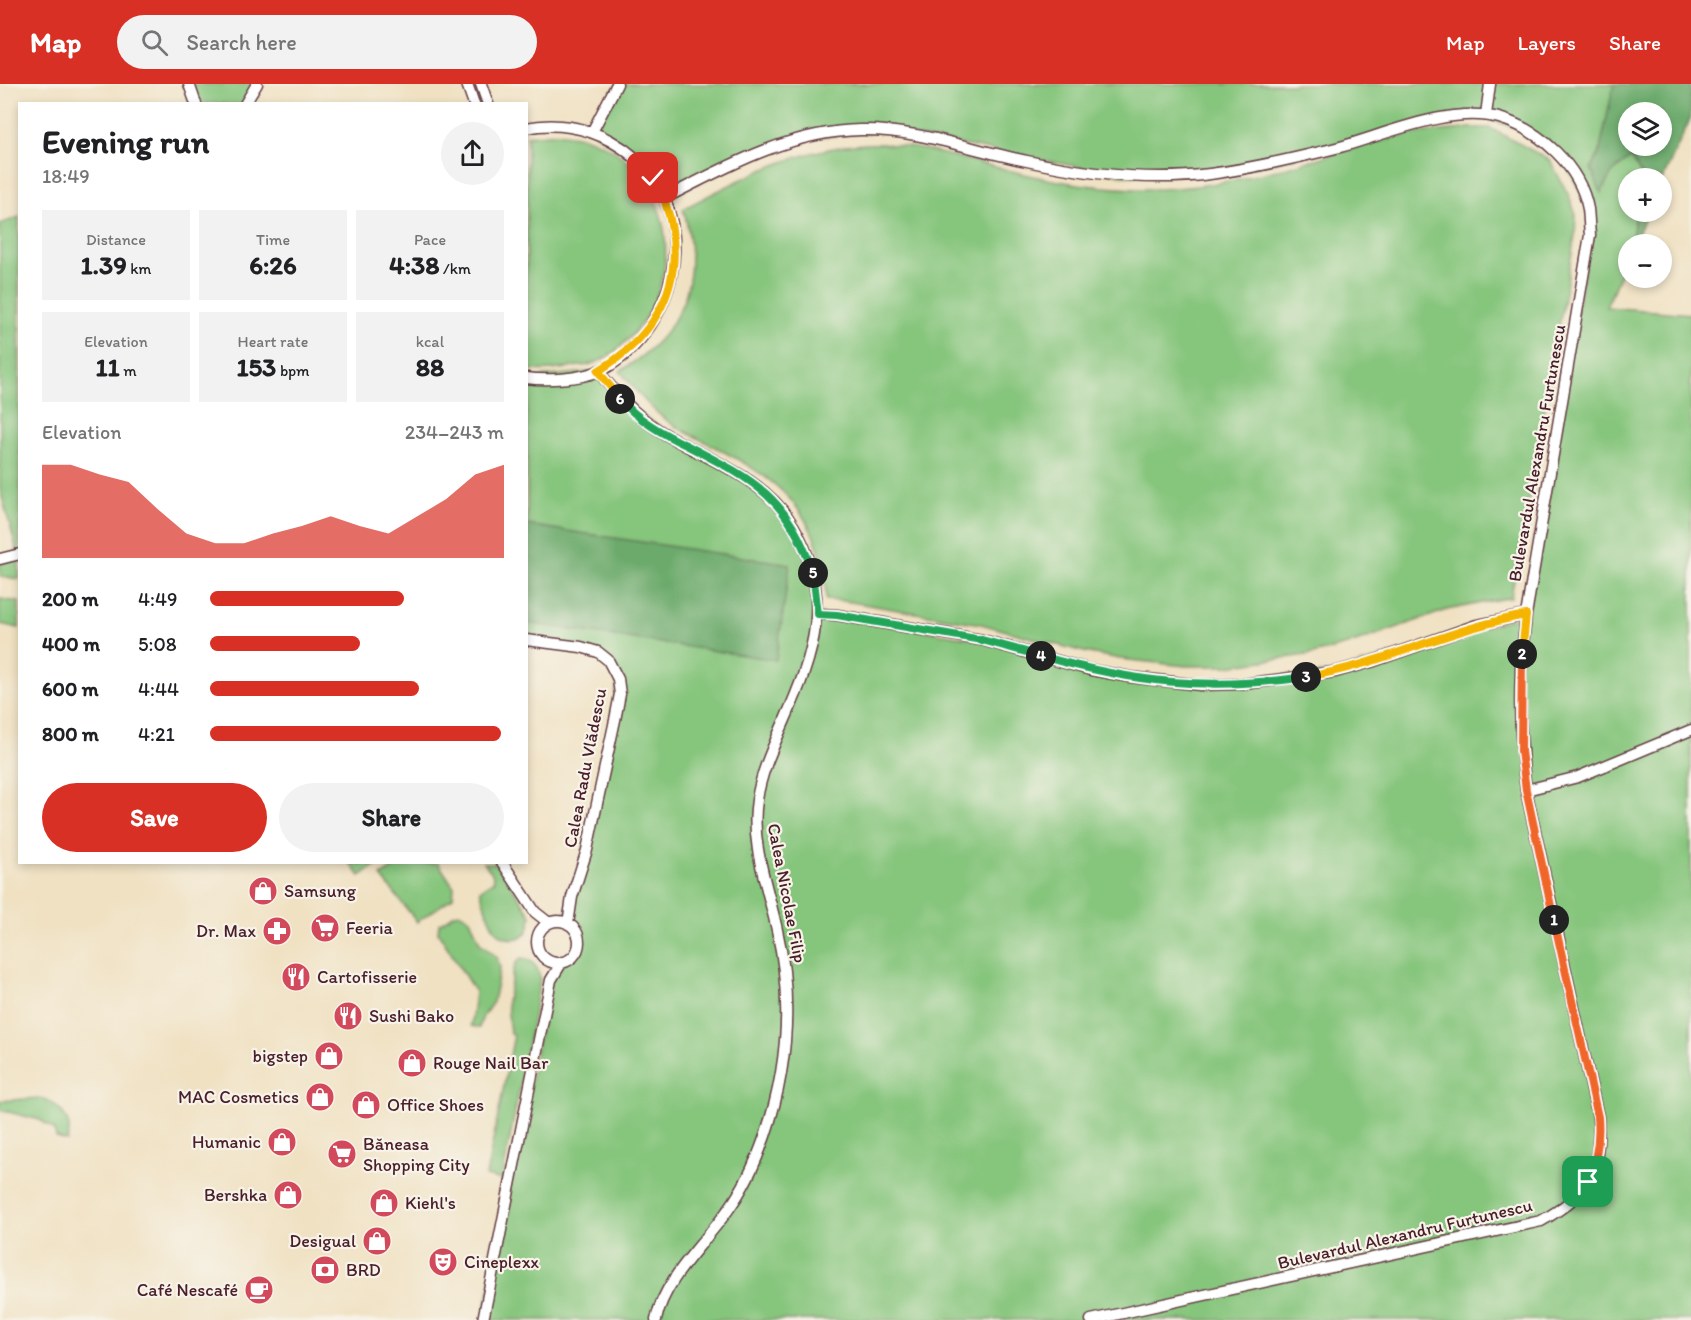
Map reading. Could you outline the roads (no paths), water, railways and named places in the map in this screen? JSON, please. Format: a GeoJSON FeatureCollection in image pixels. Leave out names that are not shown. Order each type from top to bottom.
{"type":"FeatureCollection","features":[{"type":"Feature","properties":{"kind":"street"},"geometry":{"type":"LineString","coordinates":[[189,84],[195,102]]}},
{"type":"Feature","properties":{"kind":"street"},"geometry":{"type":"LineString","coordinates":[[246,102],[256,84]]}},
{"type":"Feature","properties":{"kind":"street"},"geometry":{"type":"LineString","coordinates":[[467,84],[473,102]]}},
{"type":"Feature","properties":{"kind":"street"},"geometry":{"type":"LineString","coordinates":[[481,84],[487,102]]}},
{"type":"Feature","properties":{"kind":"street"},"geometry":{"type":"LineString","coordinates":[[592,132],[617,84]]}},
{"type":"Feature","properties":{"kind":"street"},"geometry":{"type":"LineString","coordinates":[[665,198],[771,147],[827,133],[861,130],[888,131],[926,138],[1079,171],[1127,176],[1172,177],[1207,174],[1256,167],[1436,119],[1486,115],[1490,84]]}},
{"type":"Feature","properties":{"kind":"street","name":"Bulevardul Alexandru Furtunescu"},"geometry":{"type":"LineString","coordinates":[[1091,1320],[1541,1221],[1562,1210],[1577,1197],[1588,1182],[1596,1164],[1600,1140],[1598,1117],[1526,790],[1521,751],[1521,669],[1526,615],[1590,235],[1588,208],[1566,164],[1549,144],[1527,130],[1486,115]]}},
{"type":"Feature","properties":{"kind":"street"},"geometry":{"type":"LineString","coordinates":[[528,128],[558,126],[592,132],[620,146],[631,155],[653,178],[665,198],[670,216],[675,258],[666,298],[645,333],[633,347],[598,371],[555,379],[528,378]]}},
{"type":"Feature","properties":{"kind":"street","name":"Calea Nicolae Filip"},"geometry":{"type":"LineString","coordinates":[[598,371],[626,406],[655,429],[742,476],[761,488],[776,503],[793,525],[808,556],[814,575],[818,614],[806,670],[766,765],[757,800],[756,838],[784,962],[787,989],[786,1041],[775,1103],[756,1160],[744,1183],[726,1212],[666,1290],[659,1305],[656,1320]]}},
{"type":"Feature","properties":{"kind":"street"},"geometry":{"type":"LineString","coordinates":[[0,559],[18,554]]}},
{"type":"Feature","properties":{"kind":"street"},"geometry":{"type":"LineString","coordinates":[[818,614],[837,615],[982,640],[1091,670],[1200,685],[1244,684],[1335,672],[1371,662],[1477,625],[1526,615]]}},
{"type":"Feature","properties":{"kind":"street","name":"Calea Radu Vlădescu"},"geometry":{"type":"LineString","coordinates":[[528,640],[598,651],[608,660],[618,679],[620,694],[608,753],[587,850],[572,897],[568,924]]}},
{"type":"Feature","properties":{"kind":"street"},"geometry":{"type":"LineString","coordinates":[[1526,790],[1578,777],[1691,730]]}},
{"type":"Feature","properties":{"kind":"street"},"geometry":{"type":"LineString","coordinates":[[503,864],[535,912],[548,925],[568,924],[577,933],[578,945],[573,956],[562,962],[554,962],[546,959],[540,953],[537,943],[548,925]]}},
{"type":"Feature","properties":{"kind":"street","name":"Calea Radu Vlădescu"},"geometry":{"type":"LineString","coordinates":[[548,925],[572,897]]}},
{"type":"Feature","properties":{"kind":"street"},"geometry":{"type":"LineString","coordinates":[[546,959],[551,980]]}},
{"type":"Feature","properties":{"kind":"street"},"geometry":{"type":"LineString","coordinates":[[483,1320],[551,980],[562,962]]}},
{"type":"Feature","properties":{"kind":"place","name":"Samsung"},"geometry":{"type":"Point","coordinates":[263,891]}},
{"type":"Feature","properties":{"kind":"place","name":"Feeria"},"geometry":{"type":"Point","coordinates":[325,928]}},
{"type":"Feature","properties":{"kind":"place","name":"Dr. Max"},"geometry":{"type":"Point","coordinates":[277,931]}},
{"type":"Feature","properties":{"kind":"place","name":"Cartofisserie"},"geometry":{"type":"Point","coordinates":[296,977]}},
{"type":"Feature","properties":{"kind":"place","name":"Sushi Bako"},"geometry":{"type":"Point","coordinates":[348,1016]}},
{"type":"Feature","properties":{"kind":"place","name":"bigstep"},"geometry":{"type":"Point","coordinates":[329,1056]}},
{"type":"Feature","properties":{"kind":"place","name":"Rouge Nail Bar"},"geometry":{"type":"Point","coordinates":[412,1063]}},
{"type":"Feature","properties":{"kind":"place","name":"MAC Cosmetics"},"geometry":{"type":"Point","coordinates":[320,1097]}},
{"type":"Feature","properties":{"kind":"place","name":"Office Shoes"},"geometry":{"type":"Point","coordinates":[366,1105]}},
{"type":"Feature","properties":{"kind":"place","name":"Humanic"},"geometry":{"type":"Point","coordinates":[282,1142]}},
{"type":"Feature","properties":{"kind":"place","name":"Băneasa Shopping City"},"geometry":{"type":"Point","coordinates":[342,1154]}},
{"type":"Feature","properties":{"kind":"place","name":"Bershka"},"geometry":{"type":"Point","coordinates":[288,1195]}},
{"type":"Feature","properties":{"kind":"place","name":"Kiehl's"},"geometry":{"type":"Point","coordinates":[384,1203]}},
{"type":"Feature","properties":{"kind":"place","name":"Desigual"},"geometry":{"type":"Point","coordinates":[377,1241]}},
{"type":"Feature","properties":{"kind":"place","name":"Cineplexx"},"geometry":{"type":"Point","coordinates":[443,1262]}},
{"type":"Feature","properties":{"kind":"place","name":"BRD"},"geometry":{"type":"Point","coordinates":[325,1270]}},
{"type":"Feature","properties":{"kind":"place","name":"Café Nescafé"},"geometry":{"type":"Point","coordinates":[259,1290]}}]}
